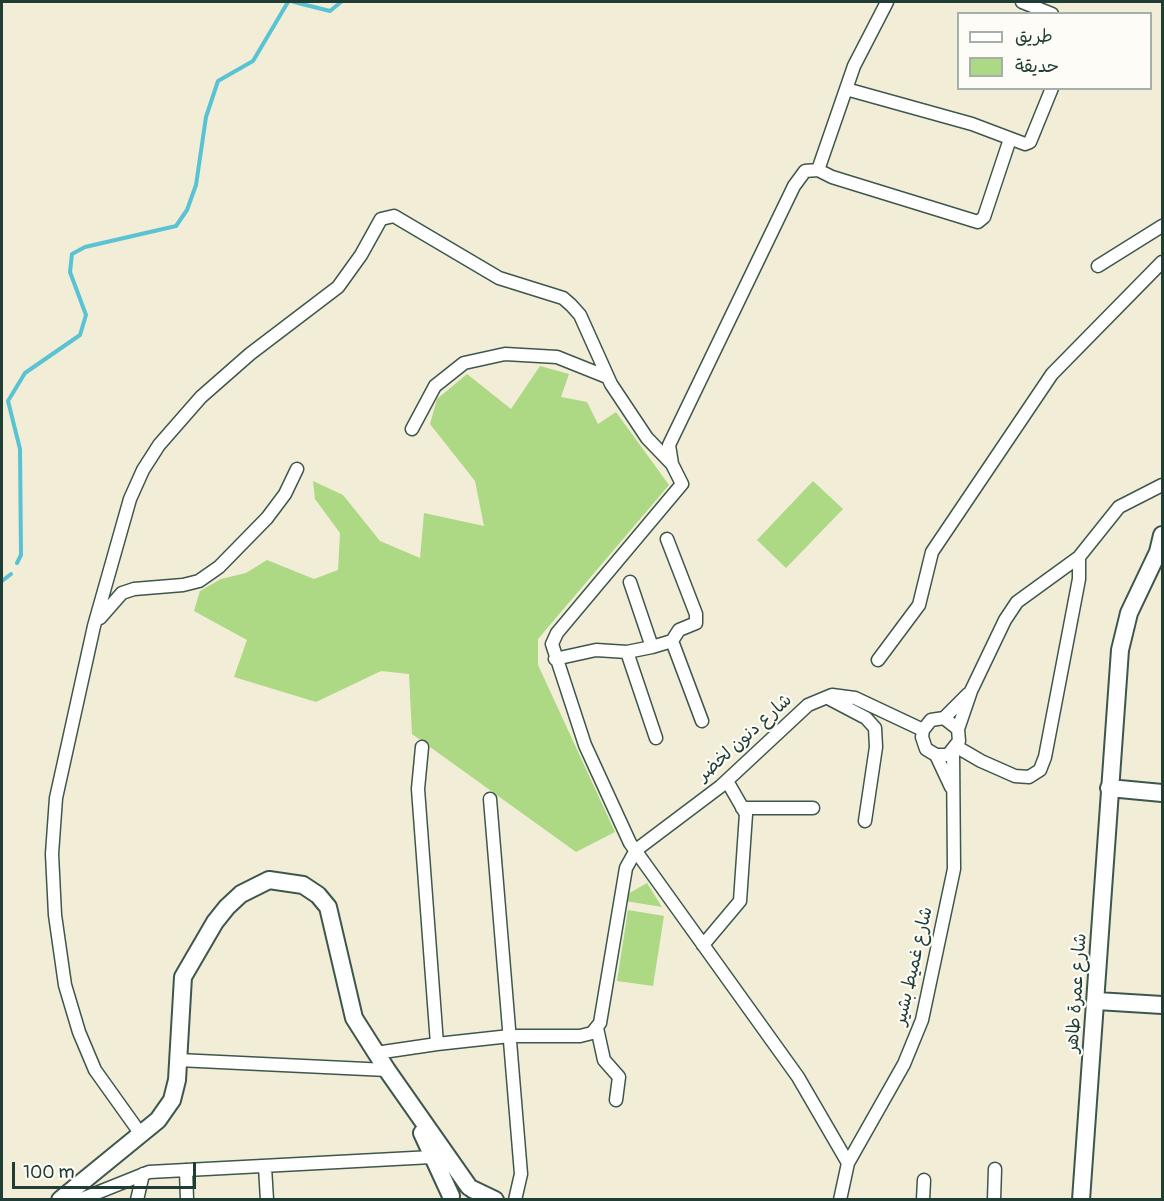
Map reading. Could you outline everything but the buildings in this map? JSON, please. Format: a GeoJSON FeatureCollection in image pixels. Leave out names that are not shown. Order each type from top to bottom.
{"type":"FeatureCollection","features":[{"type":"Feature","properties":{"kind":"main road","name":"شارع عمرة طاهر"},"geometry":{"type":"LineString","coordinates":[[1081,1200],[1097,1001],[1109,788],[1122,638],[1129,613],[1160,550],[1162,535]]}},
{"type":"Feature","properties":{"kind":"main road"},"geometry":{"type":"LineString","coordinates":[[1109,788],[1162,793]]}},
{"type":"Feature","properties":{"kind":"main road"},"geometry":{"type":"LineString","coordinates":[[60,1200],[158,1120],[172,1100],[178,1060],[183,977],[193,957],[227,907],[241,894],[269,880],[303,885],[318,895],[328,907],[354,1018],[408,1102],[472,1192]]}},
{"type":"Feature","properties":{"kind":"main road"},"geometry":{"type":"LineString","coordinates":[[1097,1001],[1162,1005]]}},
{"type":"Feature","properties":{"kind":"main road"},"geometry":{"type":"LineString","coordinates":[[408,1102],[451,1198]]}},
{"type":"Feature","properties":{"kind":"main road"},"geometry":{"type":"LineString","coordinates":[[451,1198],[458,1187],[495,1200]]}},
{"type":"Feature","properties":{"kind":"street"},"geometry":{"type":"LineString","coordinates":[[818,170],[854,66],[887,2]]}},
{"type":"Feature","properties":{"kind":"street"},"geometry":{"type":"LineString","coordinates":[[1022,2],[1047,12]]}},
{"type":"Feature","properties":{"kind":"street"},"geometry":{"type":"LineString","coordinates":[[846,89],[972,124],[1022,144],[1030,142],[1051,90]]}},
{"type":"Feature","properties":{"kind":"street"},"geometry":{"type":"LineString","coordinates":[[672,464],[669,445],[794,186],[805,171],[818,170],[832,177],[978,222],[984,217],[1010,139]]}},
{"type":"Feature","properties":{"kind":"street"},"geometry":{"type":"LineString","coordinates":[[141,1133],[95,1070],[79,1032],[64,985],[55,915],[52,854],[56,798],[94,626],[130,499],[143,470],[159,446],[201,397],[250,354],[338,287],[361,255],[381,219],[394,216],[499,278],[563,298],[580,315],[608,377],[647,438],[672,464],[682,484],[557,633],[552,644],[555,659],[585,745],[636,850],[798,1077],[848,1163]]}},
{"type":"Feature","properties":{"kind":"street"},"geometry":{"type":"LineString","coordinates":[[1098,266],[1162,226]]}},
{"type":"Feature","properties":{"kind":"street"},"geometry":{"type":"LineString","coordinates":[[878,660],[919,605],[932,552],[1052,374],[1162,262]]}},
{"type":"Feature","properties":{"kind":"street"},"geometry":{"type":"LineString","coordinates":[[411,429],[435,386],[464,363],[505,354],[557,357],[608,377]]}},
{"type":"Feature","properties":{"kind":"street"},"geometry":{"type":"LineString","coordinates":[[94,626],[122,593],[183,585],[199,580],[219,567],[267,518],[285,494],[297,470]]}},
{"type":"Feature","properties":{"kind":"street"},"geometry":{"type":"LineString","coordinates":[[955,749],[958,729],[971,691],[1005,620],[1017,602],[1078,557],[1119,507],[1162,485]]}},
{"type":"Feature","properties":{"kind":"street"},"geometry":{"type":"LineString","coordinates":[[555,659],[596,650],[627,652],[672,642],[679,630],[696,623],[698,619],[667,539]]}},
{"type":"Feature","properties":{"kind":"street"},"geometry":{"type":"LineString","coordinates":[[936,755],[955,749],[1015,776],[1029,777],[1040,770],[1079,579],[1078,557]]}},
{"type":"Feature","properties":{"kind":"street"},"geometry":{"type":"LineString","coordinates":[[630,582],[652,647]]}},
{"type":"Feature","properties":{"kind":"street"},"geometry":{"type":"LineString","coordinates":[[672,642],[702,721]]}},
{"type":"Feature","properties":{"kind":"street"},"geometry":{"type":"LineString","coordinates":[[627,652],[656,738]]}},
{"type":"Feature","properties":{"kind":"street"},"geometry":{"type":"LineString","coordinates":[[953,794],[936,755],[923,743],[923,730],[931,720],[944,718],[971,691]]}},
{"type":"Feature","properties":{"kind":"street"},"geometry":{"type":"LineString","coordinates":[[827,697],[832,695],[855,698],[923,730]]}},
{"type":"Feature","properties":{"kind":"street"},"geometry":{"type":"LineString","coordinates":[[827,697],[866,718],[875,728],[876,747],[865,821]]}},
{"type":"Feature","properties":{"kind":"street","name":"شارع دنون لخضر"},"geometry":{"type":"LineString","coordinates":[[636,850],[727,781],[808,705],[827,697]]}},
{"type":"Feature","properties":{"kind":"street"},"geometry":{"type":"LineString","coordinates":[[944,718],[958,729]]}},
{"type":"Feature","properties":{"kind":"street"},"geometry":{"type":"LineString","coordinates":[[422,747],[418,789],[437,1044]]}},
{"type":"Feature","properties":{"kind":"street","name":"شارع غميط بشير"},"geometry":{"type":"LineString","coordinates":[[840,1200],[848,1163],[904,1064],[922,1020],[954,869],[955,749]]}},
{"type":"Feature","properties":{"kind":"street"},"geometry":{"type":"LineString","coordinates":[[703,945],[740,901],[746,814],[727,781]]}},
{"type":"Feature","properties":{"kind":"street"},"geometry":{"type":"LineString","coordinates":[[490,799],[520,1174],[515,1200]]}},
{"type":"Feature","properties":{"kind":"street"},"geometry":{"type":"LineString","coordinates":[[742,808],[813,808]]}},
{"type":"Feature","properties":{"kind":"street"},"geometry":{"type":"LineString","coordinates":[[376,1053],[510,1036],[586,1035],[597,1028],[600,1023],[626,868],[636,850]]}},
{"type":"Feature","properties":{"kind":"street"},"geometry":{"type":"LineString","coordinates":[[597,1028],[604,1060],[619,1077],[616,1100]]}},
{"type":"Feature","properties":{"kind":"street"},"geometry":{"type":"LineString","coordinates":[[178,1060],[387,1070]]}},
{"type":"Feature","properties":{"kind":"street"},"geometry":{"type":"LineString","coordinates":[[79,1200],[142,1174],[432,1157]]}},
{"type":"Feature","properties":{"kind":"street"},"geometry":{"type":"LineString","coordinates":[[265,1167],[267,1200]]}},
{"type":"Feature","properties":{"kind":"street"},"geometry":{"type":"LineString","coordinates":[[994,1200],[995,1169]]}},
{"type":"Feature","properties":{"kind":"street"},"geometry":{"type":"LineString","coordinates":[[186,1170],[187,1200]]}},
{"type":"Feature","properties":{"kind":"street"},"geometry":{"type":"LineString","coordinates":[[138,1200],[142,1174]]}},
{"type":"Feature","properties":{"kind":"street"},"geometry":{"type":"LineString","coordinates":[[923,1200],[924,1180]]}},
{"type":"Feature","properties":{"kind":"green space"},"geometry":{"type":"Polygon","coordinates":[[[540,366],[569,374],[561,397],[587,402],[598,424],[616,412],[669,485],[538,639],[538,665],[615,832],[576,852],[412,734],[409,674],[381,671],[316,702],[234,677],[247,640],[194,611],[200,591],[221,579],[246,573],[267,560],[314,579],[338,570],[340,533],[315,499],[313,481],[343,495],[380,541],[420,558],[424,513],[484,526],[475,481],[430,424],[437,399],[467,374],[511,409],[540,366]]]}},
{"type":"Feature","properties":{"kind":"green space"},"geometry":{"type":"Polygon","coordinates":[[[813,481],[843,509],[786,568],[757,540],[813,481]]]}},
{"type":"Feature","properties":{"kind":"green space"},"geometry":{"type":"Polygon","coordinates":[[[647,883],[662,907],[625,901],[626,895],[647,883]]]}},
{"type":"Feature","properties":{"kind":"green space"},"geometry":{"type":"Polygon","coordinates":[[[628,910],[664,916],[653,986],[617,981],[628,910]]]}},
{"type":"Feature","properties":{"kind":"waterway"},"geometry":{"type":"LineString","coordinates":[[17,563],[21,555],[20,449],[8,401],[25,373],[80,335],[86,315],[70,272],[72,254],[85,247],[176,226],[187,210],[196,185],[206,117],[218,81],[253,61],[288,2]]}},
{"type":"Feature","properties":{"kind":"waterway"},"geometry":{"type":"LineString","coordinates":[[294,2],[330,11],[341,2]]}},
{"type":"Feature","properties":{"kind":"waterway"},"geometry":{"type":"LineString","coordinates":[[2,581],[11,574]]}}]}
